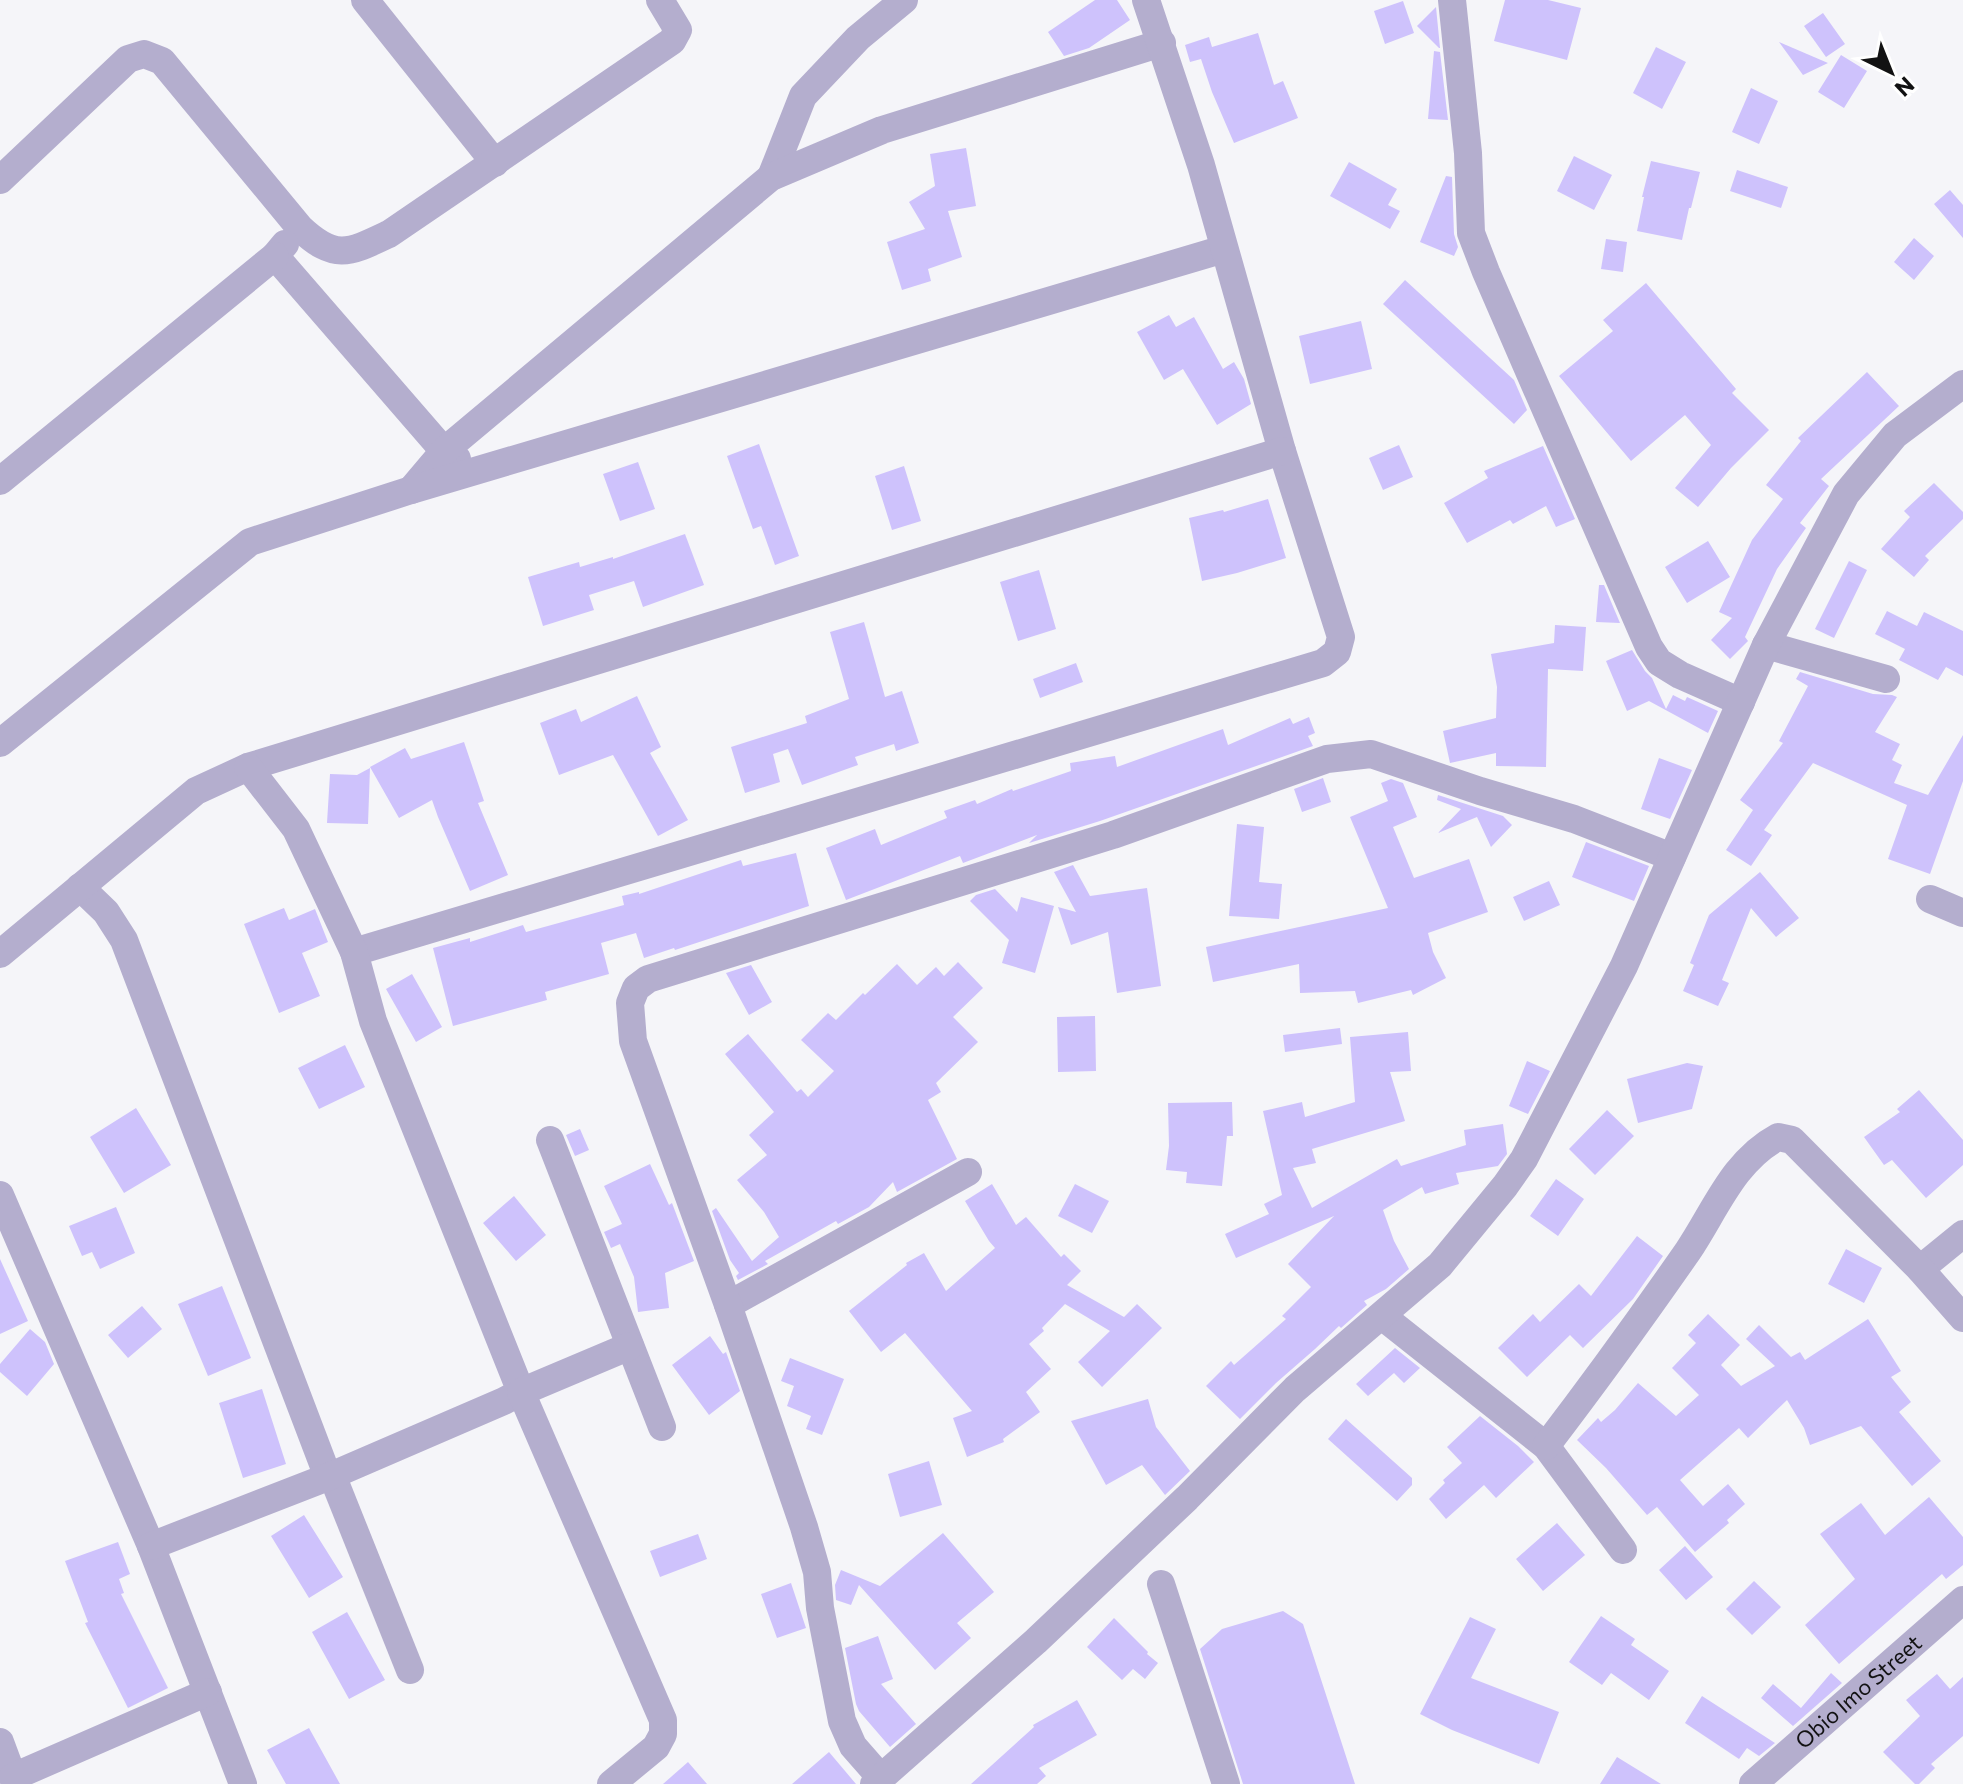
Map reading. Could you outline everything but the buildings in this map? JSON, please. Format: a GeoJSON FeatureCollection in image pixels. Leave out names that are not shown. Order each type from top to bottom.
{"type":"FeatureCollection","features":[{"type":"Feature","properties":{"kind":"street"},"geometry":{"type":"LineString","coordinates":[[365,0],[495,163]]}},
{"type":"Feature","properties":{"kind":"street"},"geometry":{"type":"LineString","coordinates":[[0,180],[128,59],[144,54],[162,61],[300,228],[315,242],[330,250],[363,247],[389,234],[672,41],[678,30],[660,0]]}},
{"type":"Feature","properties":{"kind":"street"},"geometry":{"type":"LineString","coordinates":[[771,177],[803,96],[858,38],[904,0]]}},
{"type":"Feature","properties":{"kind":"street"},"geometry":{"type":"LineString","coordinates":[[354,952],[1323,663],[1337,652],[1341,637],[1282,451],[1201,165],[1146,0]]}},
{"type":"Feature","properties":{"kind":"street"},"geometry":{"type":"LineString","coordinates":[[1452,0],[1468,153],[1471,233],[1486,272],[1649,647],[1659,662],[1680,675],[1741,702]]}},
{"type":"Feature","properties":{"kind":"street"},"geometry":{"type":"LineString","coordinates":[[411,490],[444,451],[771,177],[882,130],[1162,43]]}},
{"type":"Feature","properties":{"kind":"street"},"geometry":{"type":"LineString","coordinates":[[0,481],[275,256],[300,228]]}},
{"type":"Feature","properties":{"kind":"street"},"geometry":{"type":"LineString","coordinates":[[0,743],[250,542],[411,490],[1224,249]]}},
{"type":"Feature","properties":{"kind":"street"},"geometry":{"type":"LineString","coordinates":[[275,256],[444,451],[475,471]]}},
{"type":"Feature","properties":{"kind":"street"},"geometry":{"type":"LineString","coordinates":[[1672,857],[1574,819],[1371,754],[1327,759],[1113,835],[648,979],[636,988],[630,1003],[633,1041],[804,1527],[817,1572],[820,1608],[842,1721],[853,1746],[878,1781],[1036,1641],[1187,1498],[1295,1389],[1440,1265],[1505,1186],[1524,1159],[1624,966],[1766,645],[1846,494],[1895,435],[1963,384]]}},
{"type":"Feature","properties":{"kind":"street"},"geometry":{"type":"LineString","coordinates":[[0,954],[196,791],[248,767],[1282,451]]}},
{"type":"Feature","properties":{"kind":"street"},"geometry":{"type":"LineString","coordinates":[[1766,645],[1886,679]]}},
{"type":"Feature","properties":{"kind":"street"},"geometry":{"type":"LineString","coordinates":[[248,767],[296,829],[354,952],[373,1021],[521,1392],[663,1720],[663,1734],[656,1747],[611,1784]]}},
{"type":"Feature","properties":{"kind":"street"},"geometry":{"type":"LineString","coordinates":[[80,887],[106,912],[124,940],[330,1476],[410,1670]]}},
{"type":"Feature","properties":{"kind":"street"},"geometry":{"type":"LineString","coordinates":[[1930,899],[1963,913]]}},
{"type":"Feature","properties":{"kind":"street"},"geometry":{"type":"LineString","coordinates":[[1546,1446],[1691,1247],[1739,1169],[1764,1145],[1778,1137],[1792,1140],[1920,1269],[1963,1318]]}},
{"type":"Feature","properties":{"kind":"street"},"geometry":{"type":"LineString","coordinates":[[550,1140],[662,1427]]}},
{"type":"Feature","properties":{"kind":"street"},"geometry":{"type":"LineString","coordinates":[[728,1305],[968,1172]]}},
{"type":"Feature","properties":{"kind":"street"},"geometry":{"type":"LineString","coordinates":[[0,1195],[151,1546],[243,1784]]}},
{"type":"Feature","properties":{"kind":"street"},"geometry":{"type":"LineString","coordinates":[[1920,1269],[1963,1234]]}},
{"type":"Feature","properties":{"kind":"street"},"geometry":{"type":"LineString","coordinates":[[1382,1316],[1546,1446],[1623,1550]]}},
{"type":"Feature","properties":{"kind":"street"},"geometry":{"type":"LineString","coordinates":[[151,1546],[330,1476],[630,1346]]}},
{"type":"Feature","properties":{"kind":"street"},"geometry":{"type":"LineString","coordinates":[[1161,1584],[1226,1784]]}},
{"type":"Feature","properties":{"kind":"street","name":"Obio Imo Street"},"geometry":{"type":"LineString","coordinates":[[1753,1784],[1963,1600]]}},
{"type":"Feature","properties":{"kind":"street"},"geometry":{"type":"LineString","coordinates":[[0,1742],[14,1781],[208,1692]]}}]}
